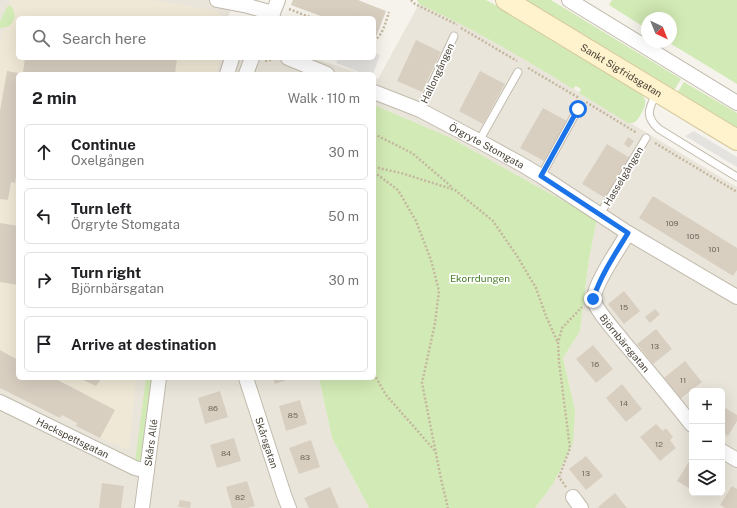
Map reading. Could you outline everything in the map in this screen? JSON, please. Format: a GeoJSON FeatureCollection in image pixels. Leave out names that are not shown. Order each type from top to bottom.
{"type":"FeatureCollection","features":[{"type":"Feature","properties":{"kind":"street"},"geometry":{"type":"LineString","coordinates":[[217,0],[248,8],[277,10]]}},
{"type":"Feature","properties":{"kind":"street","name":"Sankt Sigfridsgatan"},"geometry":{"type":"LineString","coordinates":[[506,0],[737,140]]}},
{"type":"Feature","properties":{"kind":"street"},"geometry":{"type":"LineString","coordinates":[[569,0],[737,103]]}},
{"type":"Feature","properties":{"kind":"street"},"geometry":{"type":"LineString","coordinates":[[228,72],[231,60]]}},
{"type":"Feature","properties":{"kind":"street"},"geometry":{"type":"LineString","coordinates":[[247,72],[251,60]]}},
{"type":"Feature","properties":{"kind":"street"},"geometry":{"type":"LineString","coordinates":[[293,60],[322,72]]}},
{"type":"Feature","properties":{"kind":"street","name":"Örgryte Stomgata"},"geometry":{"type":"LineString","coordinates":[[376,93],[420,110],[479,140],[541,176],[628,233],[737,297]]}},
{"type":"Feature","properties":{"kind":"street","name":"Björnbärsgatan"},"geometry":{"type":"LineString","coordinates":[[628,233],[605,270],[597,286],[593,299],[596,306],[609,324],[691,424]]}},
{"type":"Feature","properties":{"kind":"street","name":"Skårs Allé"},"geometry":{"type":"LineString","coordinates":[[142,508],[158,380]]}},
{"type":"Feature","properties":{"kind":"street","name":"Skårsgatan"},"geometry":{"type":"LineString","coordinates":[[247,380],[289,508]]}},
{"type":"Feature","properties":{"kind":"street","name":"Hackspettsgatan"},"geometry":{"type":"LineString","coordinates":[[0,402],[135,468],[147,470]]}},
{"type":"Feature","properties":{"kind":"street"},"geometry":{"type":"LineString","coordinates":[[725,453],[737,460]]}},
{"type":"Feature","properties":{"kind":"lane","name":"Hallongången"},"geometry":{"type":"LineString","coordinates":[[420,110],[454,36]]}},
{"type":"Feature","properties":{"kind":"lane"},"geometry":{"type":"LineString","coordinates":[[479,140],[518,72]]}},
{"type":"Feature","properties":{"kind":"lane"},"geometry":{"type":"LineString","coordinates":[[657,92],[649,110],[653,123],[659,129],[737,176]]}},
{"type":"Feature","properties":{"kind":"lane"},"geometry":{"type":"LineString","coordinates":[[541,176],[578,109]]}},
{"type":"Feature","properties":{"kind":"lane","name":"Hasselgången"},"geometry":{"type":"LineString","coordinates":[[600,214],[646,138]]}},
{"type":"Feature","properties":{"kind":"path"},"geometry":{"type":"LineString","coordinates":[[411,0],[415,4],[456,24],[737,192]]}},
{"type":"Feature","properties":{"kind":"path"},"geometry":{"type":"LineString","coordinates":[[277,10],[303,16]]}},
{"type":"Feature","properties":{"kind":"path"},"geometry":{"type":"LineString","coordinates":[[376,40],[382,30],[389,12]]}},
{"type":"Feature","properties":{"kind":"path"},"geometry":{"type":"LineString","coordinates":[[376,135],[412,153],[493,221],[517,256],[536,288],[558,343]]}},
{"type":"Feature","properties":{"kind":"path"},"geometry":{"type":"LineString","coordinates":[[376,167],[401,173],[455,190]]}},
{"type":"Feature","properties":{"kind":"path"},"geometry":{"type":"LineString","coordinates":[[376,174],[398,190],[416,221],[431,260],[439,292],[435,323],[422,383],[448,508]]}},
{"type":"Feature","properties":{"kind":"path"},"geometry":{"type":"LineString","coordinates":[[577,503],[559,477],[570,448],[558,343],[562,328],[581,308]]}},
{"type":"Feature","properties":{"kind":"path"},"geometry":{"type":"LineString","coordinates":[[376,378],[386,395],[436,452]]}},
{"type":"Feature","properties":{"kind":"shaded area"},"geometry":{"type":"Polygon","coordinates":[[[0,0],[234,0],[229,16],[16,16],[16,60],[319,60],[356,72],[16,72],[16,380],[319,380],[332,438],[369,508],[0,508],[0,0]]]}},
{"type":"Feature","properties":{"kind":"shaded area"},"geometry":{"type":"Polygon","coordinates":[[[10,0],[151,0],[217,11],[222,16],[16,16],[16,60],[220,60],[217,72],[16,72],[16,380],[136,380],[129,450],[76,426],[77,423],[62,415],[60,418],[0,388],[0,43],[10,0]]]}},
{"type":"Feature","properties":{"kind":"shaded area"},"geometry":{"type":"Polygon","coordinates":[[[419,4],[465,26],[509,50],[737,187],[737,508],[535,508],[553,484],[561,467],[575,410],[563,358],[580,331],[589,259],[597,219],[449,137],[376,106],[376,78],[378,79],[419,4]]]}},
{"type":"Feature","properties":{"kind":"shaded area"},"geometry":{"type":"Polygon","coordinates":[[[376,53],[380,55],[374,72],[359,72],[336,63],[338,60],[376,60],[376,53]]]}},
{"type":"Feature","properties":{"kind":"shaded area"},"geometry":{"type":"Polygon","coordinates":[[[694,131],[737,157],[737,167],[685,136],[694,131]]]}},
{"type":"Feature","properties":{"kind":"green space"},"geometry":{"type":"Polygon","coordinates":[[[417,0],[486,0],[538,28],[639,92],[645,101],[643,111],[635,122],[628,123],[579,93],[581,89],[576,86],[573,89],[497,44],[419,4],[417,0]]]}},
{"type":"Feature","properties":{"kind":"green space"},"geometry":{"type":"Polygon","coordinates":[[[522,0],[551,0],[681,79],[673,92],[522,0]]]}},
{"type":"Feature","properties":{"kind":"green space"},"geometry":{"type":"Polygon","coordinates":[[[612,0],[737,0],[737,84],[677,47],[677,12],[641,12],[641,25],[609,5],[612,0]]]}},
{"type":"Feature","properties":{"kind":"green space"},"geometry":{"type":"Polygon","coordinates":[[[10,5],[13,9],[14,20],[9,26],[0,28],[0,21],[7,7],[10,5]]]}},
{"type":"Feature","properties":{"kind":"green space"},"geometry":{"type":"Polygon","coordinates":[[[684,82],[737,113],[737,130],[677,93],[684,82]]]}},
{"type":"Feature","properties":{"kind":"green space","name":"Ekorrdungen"},"geometry":{"type":"Polygon","coordinates":[[[376,106],[449,137],[597,219],[589,259],[580,331],[563,358],[575,410],[573,443],[553,484],[535,508],[369,508],[332,438],[319,380],[376,380],[376,106]]]}},
{"type":"Feature","properties":{"kind":"green space"},"geometry":{"type":"Polygon","coordinates":[[[146,380],[153,380],[142,460],[135,462],[146,380]]]}},
{"type":"Feature","properties":{"kind":"building"},"geometry":{"type":"Polygon","coordinates":[[[293,0],[358,0],[386,11],[376,37],[376,16],[321,16],[291,5],[293,0]]]}},
{"type":"Feature","properties":{"kind":"building"},"geometry":{"type":"Polygon","coordinates":[[[416,40],[441,52],[422,92],[397,81],[416,40]]]}},
{"type":"Feature","properties":{"kind":"building"},"geometry":{"type":"Polygon","coordinates":[[[25,60],[177,60],[175,72],[23,72],[25,60]]]}},
{"type":"Feature","properties":{"kind":"building"},"geometry":{"type":"Polygon","coordinates":[[[7,71],[16,73],[16,176],[15,183],[11,182],[8,200],[0,199],[0,111],[7,71]]]}},
{"type":"Feature","properties":{"kind":"building"},"geometry":{"type":"Polygon","coordinates":[[[480,71],[505,84],[483,124],[459,111],[480,71]]]}},
{"type":"Feature","properties":{"kind":"building"},"geometry":{"type":"Polygon","coordinates":[[[543,108],[567,121],[544,161],[520,148],[543,108]]]}},
{"type":"Feature","properties":{"kind":"building"},"geometry":{"type":"Polygon","coordinates":[[[628,137],[634,141],[629,148],[624,144],[628,137]]]}},
{"type":"Feature","properties":{"kind":"building"},"geometry":{"type":"Polygon","coordinates":[[[607,144],[630,158],[605,198],[582,184],[607,144]]]}},
{"type":"Feature","properties":{"kind":"building"},"geometry":{"type":"Polygon","coordinates":[[[653,196],[737,248],[737,270],[733,276],[639,218],[653,196]]]}},
{"type":"Feature","properties":{"kind":"building"},"geometry":{"type":"Polygon","coordinates":[[[0,223],[16,226],[16,285],[0,282],[0,223]]]}},
{"type":"Feature","properties":{"kind":"building"},"geometry":{"type":"Polygon","coordinates":[[[624,291],[640,311],[624,324],[608,304],[624,291]]]}},
{"type":"Feature","properties":{"kind":"building"},"geometry":{"type":"Polygon","coordinates":[[[655,309],[660,314],[650,323],[645,317],[655,309]]]}},
{"type":"Feature","properties":{"kind":"building"},"geometry":{"type":"Polygon","coordinates":[[[656,329],[672,349],[653,364],[637,344],[656,329]]]}},
{"type":"Feature","properties":{"kind":"building"},"geometry":{"type":"Polygon","coordinates":[[[593,345],[613,369],[596,383],[576,359],[593,345]]]}},
{"type":"Feature","properties":{"kind":"building"},"geometry":{"type":"Polygon","coordinates":[[[0,350],[16,359],[16,380],[58,380],[115,410],[100,438],[76,426],[77,423],[62,415],[60,418],[0,388],[0,350]]]}},
{"type":"Feature","properties":{"kind":"building"},"geometry":{"type":"Polygon","coordinates":[[[685,361],[702,382],[694,388],[689,388],[689,392],[680,399],[664,378],[685,361]]]}},
{"type":"Feature","properties":{"kind":"building"},"geometry":{"type":"Polygon","coordinates":[[[83,380],[100,380],[96,386],[83,380]]]}},
{"type":"Feature","properties":{"kind":"building"},"geometry":{"type":"Polygon","coordinates":[[[274,380],[286,380],[275,384],[274,380]]]}},
{"type":"Feature","properties":{"kind":"building"},"geometry":{"type":"Polygon","coordinates":[[[622,384],[642,409],[626,422],[606,398],[622,384]]]}},
{"type":"Feature","properties":{"kind":"building"},"geometry":{"type":"Polygon","coordinates":[[[220,391],[228,417],[205,424],[198,398],[220,391]]]}},
{"type":"Feature","properties":{"kind":"building"},"geometry":{"type":"Polygon","coordinates":[[[300,400],[307,424],[286,431],[279,406],[300,400]]]}},
{"type":"Feature","properties":{"kind":"building"},"geometry":{"type":"Polygon","coordinates":[[[725,408],[737,415],[737,421],[728,436],[725,434],[725,408]]]}},
{"type":"Feature","properties":{"kind":"building"},"geometry":{"type":"Polygon","coordinates":[[[656,424],[663,431],[666,428],[673,437],[670,440],[676,448],[660,461],[640,437],[656,424]]]}},
{"type":"Feature","properties":{"kind":"building"},"geometry":{"type":"Polygon","coordinates":[[[234,438],[241,461],[217,468],[210,445],[234,438]]]}},
{"type":"Feature","properties":{"kind":"building"},"geometry":{"type":"Polygon","coordinates":[[[311,440],[320,467],[299,474],[289,448],[311,440]]]}},
{"type":"Feature","properties":{"kind":"building"},"geometry":{"type":"Polygon","coordinates":[[[586,456],[603,476],[586,490],[569,469],[586,456]]]}},
{"type":"Feature","properties":{"kind":"building"},"geometry":{"type":"Polygon","coordinates":[[[689,462],[689,488],[677,481],[689,462]]]}},
{"type":"Feature","properties":{"kind":"building"},"geometry":{"type":"Polygon","coordinates":[[[247,481],[255,506],[248,508],[232,508],[226,487],[247,481]]]}},
{"type":"Feature","properties":{"kind":"building"},"geometry":{"type":"Polygon","coordinates":[[[102,483],[124,486],[121,508],[99,508],[102,483]]]}},
{"type":"Feature","properties":{"kind":"building"},"geometry":{"type":"Polygon","coordinates":[[[732,486],[737,489],[737,508],[725,508],[720,505],[732,486]]]}},
{"type":"Feature","properties":{"kind":"building"},"geometry":{"type":"Polygon","coordinates":[[[330,487],[339,508],[309,508],[304,498],[330,487]]]}},
{"type":"Feature","properties":{"kind":"building"},"geometry":{"type":"Polygon","coordinates":[[[615,493],[627,508],[598,507],[615,493]]]}},
{"type":"Feature","properties":{"kind":"building"},"geometry":{"type":"Polygon","coordinates":[[[180,500],[191,502],[190,508],[178,507],[180,500]]]}},
{"type":"Feature","properties":{"kind":"route"},"geometry":{"type":"LineString","coordinates":[[578,109],[541,176],[628,233],[605,270],[597,286],[593,299]]}}]}
